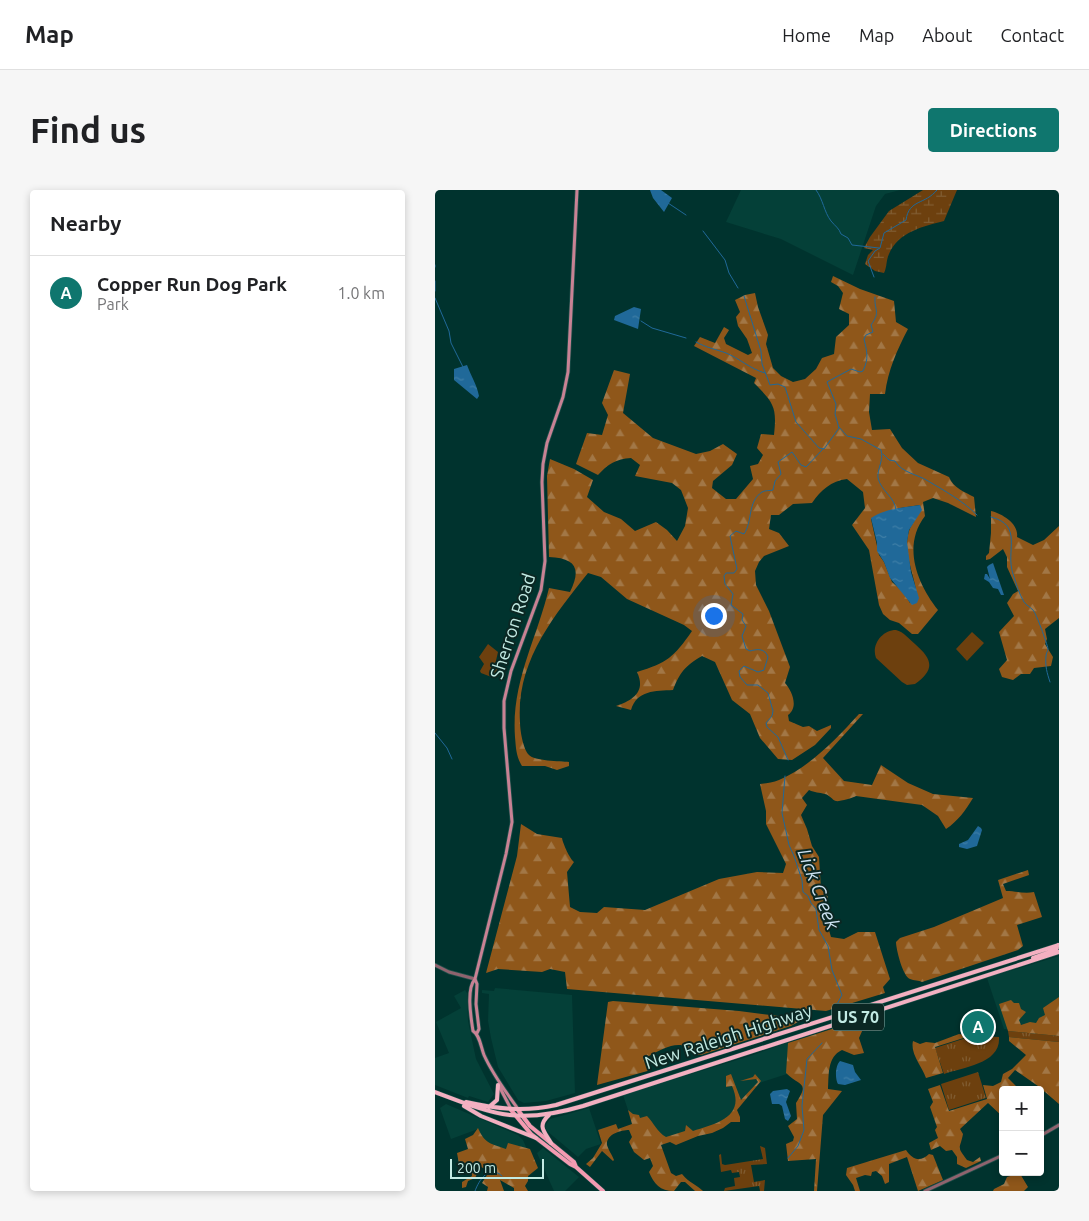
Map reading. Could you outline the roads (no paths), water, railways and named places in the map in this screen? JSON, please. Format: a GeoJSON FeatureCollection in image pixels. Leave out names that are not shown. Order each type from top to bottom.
{"type":"FeatureCollection","features":[{"type":"Feature","properties":{"kind":"highway"},"geometry":{"type":"LineString","coordinates":[[1028,962],[1030,959],[1055,950],[1058,945]]}},
{"type":"Feature","properties":{"kind":"highway","name":"New Raleigh Highway"},"geometry":{"type":"LineString","coordinates":[[518,1110],[546,1107],[580,1098],[1058,945]]}},
{"type":"Feature","properties":{"kind":"highway","name":"New Raleigh Highway"},"geometry":{"type":"LineString","coordinates":[[523,1117],[549,1115],[583,1106],[1059,952]]}},
{"type":"Feature","properties":{"kind":"highway"},"geometry":{"type":"LineString","coordinates":[[659,1073],[661,1080]]}},
{"type":"Feature","properties":{"kind":"highway"},"geometry":{"type":"LineString","coordinates":[[489,1107],[497,1100],[498,1083]]}},
{"type":"Feature","properties":{"kind":"highway","name":"US 70"},"geometry":{"type":"LineString","coordinates":[[435,1092],[492,1113],[523,1117]]}},
{"type":"Feature","properties":{"kind":"highway"},"geometry":{"type":"LineString","coordinates":[[451,1098],[481,1116],[536,1138]]}},
{"type":"Feature","properties":{"kind":"highway","name":"US 70"},"geometry":{"type":"LineString","coordinates":[[451,1098],[489,1107],[518,1110]]}},
{"type":"Feature","properties":{"kind":"highway"},"geometry":{"type":"LineString","coordinates":[[580,1098],[583,1106]]}},
{"type":"Feature","properties":{"kind":"highway"},"geometry":{"type":"LineString","coordinates":[[549,1115],[543,1121],[542,1126],[551,1143]]}},
{"type":"Feature","properties":{"kind":"main road","name":"Sherron Road"},"geometry":{"type":"LineString","coordinates":[[511,1110],[486,1060],[477,1033],[473,1031],[470,1007],[471,983],[475,979],[506,854],[512,822],[503,728],[504,701],[511,671],[539,599],[544,574],[542,468],[546,447],[563,397],[568,372],[577,190]]}},
{"type":"Feature","properties":{"kind":"main road","name":"Sherron Road"},"geometry":{"type":"LineString","coordinates":[[475,979],[477,984],[476,1004],[479,1029],[477,1033]]}},
{"type":"Feature","properties":{"kind":"main road","name":"Sherron Road"},"geometry":{"type":"LineString","coordinates":[[498,1083],[518,1110]]}},
{"type":"Feature","properties":{"kind":"main road"},"geometry":{"type":"LineString","coordinates":[[511,1110],[536,1138],[570,1164],[576,1166]]}},
{"type":"Feature","properties":{"kind":"main road"},"geometry":{"type":"LineString","coordinates":[[518,1110],[536,1131],[574,1162],[603,1191]]}},
{"type":"Feature","properties":{"kind":"street"},"geometry":{"type":"LineString","coordinates":[[435,965],[449,972],[475,979]]}},
{"type":"Feature","properties":{"kind":"street"},"geometry":{"type":"LineString","coordinates":[[1044,1134],[1059,1125]]}},
{"type":"Feature","properties":{"kind":"street"},"geometry":{"type":"LineString","coordinates":[[925,1191],[999,1157]]}},
{"type":"Feature","properties":{"kind":"water"},"geometry":{"type":"Polygon","coordinates":[[[650,190],[661,190],[672,198],[664,212],[653,198],[650,190]]]}},
{"type":"Feature","properties":{"kind":"water"},"geometry":{"type":"Polygon","coordinates":[[[634,307],[641,309],[638,329],[614,320],[615,316],[634,307]]]}},
{"type":"Feature","properties":{"kind":"water"},"geometry":{"type":"Polygon","coordinates":[[[467,365],[478,392],[479,396],[477,399],[454,380],[454,369],[467,365]]]}},
{"type":"Feature","properties":{"kind":"water"},"geometry":{"type":"Polygon","coordinates":[[[920,505],[922,510],[909,530],[907,542],[911,572],[919,598],[917,603],[912,605],[890,578],[884,562],[877,551],[871,518],[888,510],[920,505]]]}},
{"type":"Feature","properties":{"kind":"water"},"geometry":{"type":"Polygon","coordinates":[[[993,563],[1004,595],[1001,595],[998,589],[993,588],[984,579],[985,574],[987,574],[990,579],[987,567],[993,563]]]}},
{"type":"Feature","properties":{"kind":"water"},"geometry":{"type":"Polygon","coordinates":[[[978,826],[982,830],[977,846],[967,849],[959,847],[959,844],[968,840],[978,826]]]}},
{"type":"Feature","properties":{"kind":"water"},"geometry":{"type":"Polygon","coordinates":[[[840,1061],[853,1065],[855,1072],[861,1080],[845,1085],[838,1084],[836,1072],[840,1061]]]}},
{"type":"Feature","properties":{"kind":"water"},"geometry":{"type":"Polygon","coordinates":[[[787,1089],[790,1091],[786,1102],[791,1116],[788,1121],[785,1119],[782,1106],[772,1104],[770,1094],[773,1091],[787,1089]]]}},
{"type":"Feature","properties":{"kind":"waterway"},"geometry":{"type":"LineString","coordinates":[[816,190],[831,221],[841,234],[848,238],[852,245],[879,248]]}},
{"type":"Feature","properties":{"kind":"waterway","name":"Lick Creek"},"geometry":{"type":"LineString","coordinates":[[874,277],[868,261],[875,251],[880,248],[884,233],[906,220],[910,209],[914,205],[928,198],[937,190]]}},
{"type":"Feature","properties":{"kind":"waterway"},"geometry":{"type":"LineString","coordinates":[[668,203],[686,215]]}},
{"type":"Feature","properties":{"kind":"waterway"},"geometry":{"type":"LineString","coordinates":[[703,231],[725,260],[729,273],[738,288]]}},
{"type":"Feature","properties":{"kind":"waterway"},"geometry":{"type":"LineString","coordinates":[[435,281],[435,291]]}},
{"type":"Feature","properties":{"kind":"waterway","name":"Lick Creek"},"geometry":{"type":"LineString","coordinates":[[744,296],[761,351],[762,364],[770,385],[778,384],[785,387],[796,422],[819,448],[824,449],[839,428],[835,414],[836,404],[827,382],[851,369],[863,371],[867,355],[864,339],[866,335],[873,332],[871,325],[876,314],[875,297]]}},
{"type":"Feature","properties":{"kind":"waterway"},"geometry":{"type":"LineString","coordinates":[[435,298],[449,331],[451,343],[463,367]]}},
{"type":"Feature","properties":{"kind":"waterway"},"geometry":{"type":"LineString","coordinates":[[641,321],[652,328],[686,338]]}},
{"type":"Feature","properties":{"kind":"waterway"},"geometry":{"type":"LineString","coordinates":[[696,342],[731,355],[754,369],[765,373]]}},
{"type":"Feature","properties":{"kind":"waterway"},"geometry":{"type":"LineString","coordinates":[[839,427],[847,436],[861,439],[881,450],[882,457],[878,478],[882,487],[893,501],[896,510]]}},
{"type":"Feature","properties":{"kind":"waterway","name":"Lick Creek"},"geometry":{"type":"LineString","coordinates":[[788,760],[778,737],[767,727],[766,723],[772,716],[773,711],[768,693],[758,685],[747,685],[740,677],[739,671],[744,666],[758,672],[764,670],[768,657],[763,651],[750,651],[746,649],[742,636],[746,626],[742,620],[743,614],[731,605],[733,594],[725,584],[724,576],[726,573],[734,573],[737,569],[730,536],[736,531],[744,534],[757,496],[763,491],[773,490],[775,481],[781,474],[778,462],[792,452],[801,465],[806,467],[823,449]]}},
{"type":"Feature","properties":{"kind":"waterway"},"geometry":{"type":"LineString","coordinates":[[883,454],[889,460],[895,461],[906,471],[954,496],[977,515]]}},
{"type":"Feature","properties":{"kind":"waterway"},"geometry":{"type":"LineString","coordinates":[[991,517],[1001,521],[1010,532],[1013,574],[1022,599],[1033,610],[1046,641],[1048,649],[1046,666],[1050,682]]}},
{"type":"Feature","properties":{"kind":"waterway"},"geometry":{"type":"LineString","coordinates":[[435,733],[447,748],[452,759]]}},
{"type":"Feature","properties":{"kind":"waterway","name":"Lick Creek"},"geometry":{"type":"LineString","coordinates":[[785,776],[782,813],[789,845],[802,880],[803,892],[808,896],[816,909],[819,930],[828,946],[832,970],[842,995],[836,1006]]}},
{"type":"Feature","properties":{"kind":"waterway","name":"Lick Creek"},"geometry":{"type":"LineString","coordinates":[[788,1158],[798,1146],[804,1130],[802,1106],[807,1059],[822,1043]]}},
{"type":"Feature","properties":{"kind":"waterway"},"geometry":{"type":"LineString","coordinates":[[475,1191],[485,1175],[493,1172],[502,1176]]}},
{"type":"Feature","properties":{"kind":"place","name":"Copper Run Dog Park"},"geometry":{"type":"Point","coordinates":[978,1027]}}]}
